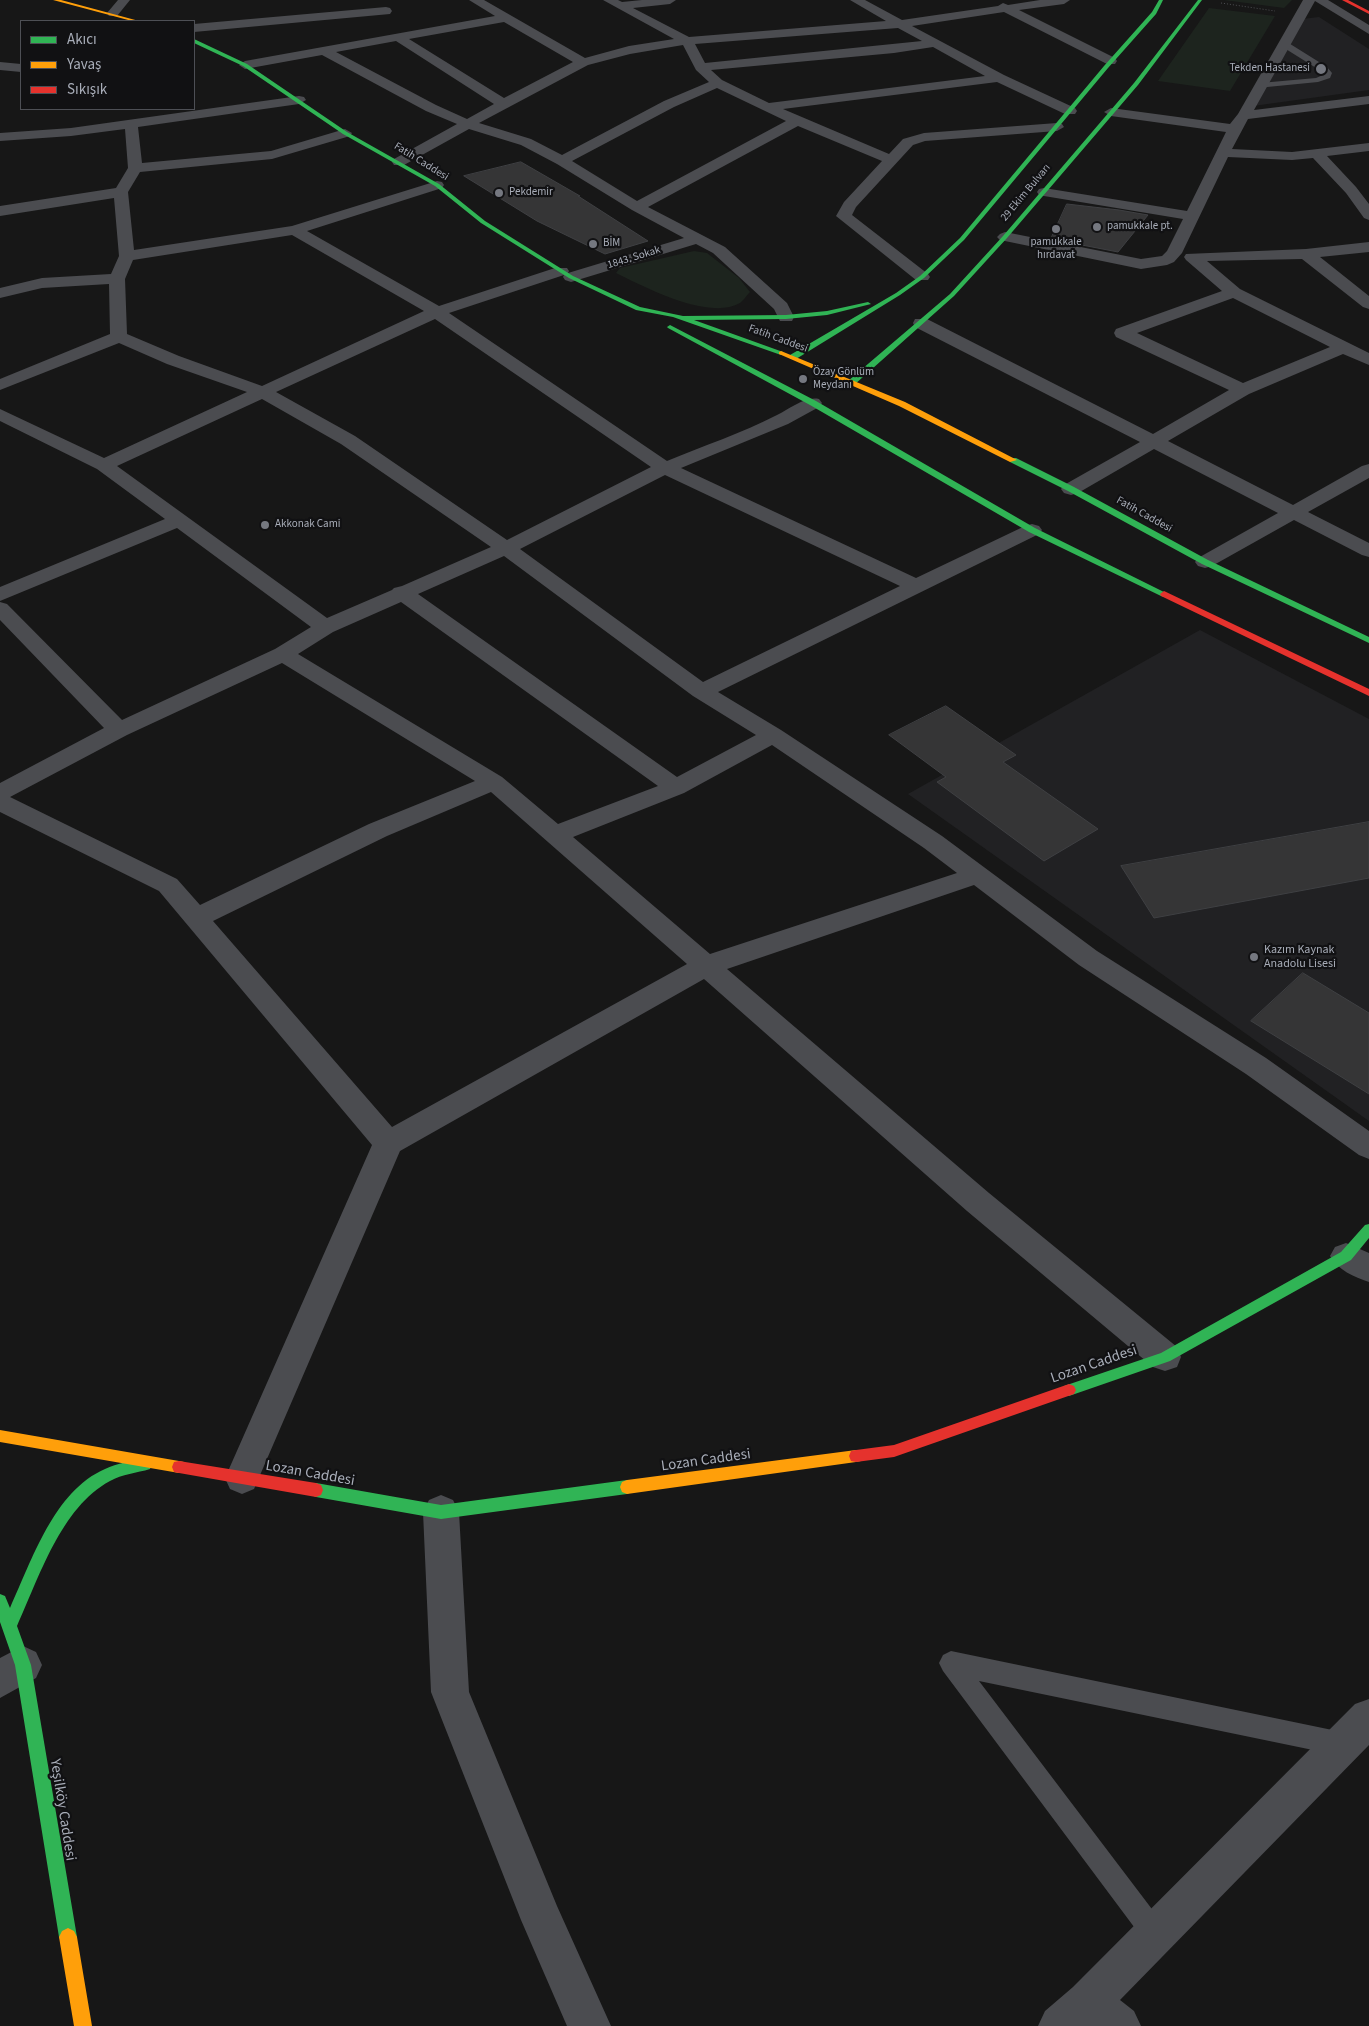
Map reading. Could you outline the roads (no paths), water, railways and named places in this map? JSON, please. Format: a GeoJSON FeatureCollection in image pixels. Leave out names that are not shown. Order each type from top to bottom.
{"type":"FeatureCollection","features":[{"type":"Feature","properties":{"kind":"main road"},"geometry":{"type":"LineString","coordinates":[[46,0],[79,5]]}},
{"type":"Feature","properties":{"kind":"main road"},"geometry":{"type":"LineString","coordinates":[[55,0],[113,13],[134,20]]}},
{"type":"Feature","properties":{"kind":"main road","name":"29 Ekim Bulvarı"},"geometry":{"type":"LineString","coordinates":[[770,371],[887,301],[922,277],[962,239],[1111,62],[1154,14],[1161,0]]}},
{"type":"Feature","properties":{"kind":"main road","name":"29 Ekim Bulvarı"},"geometry":{"type":"LineString","coordinates":[[825,396],[850,383],[952,295],[1005,237],[1136,84],[1200,0]]}},
{"type":"Feature","properties":{"kind":"main road"},"geometry":{"type":"LineString","coordinates":[[1340,5],[1369,13]]}},
{"type":"Feature","properties":{"kind":"main road","name":"Fatih Caddesi"},"geometry":{"type":"LineString","coordinates":[[197,44],[245,65],[300,100],[345,132],[437,185],[483,222],[566,274],[638,308],[680,318],[793,357],[902,404],[1071,489],[1204,562],[1369,640]]}},
{"type":"Feature","properties":{"kind":"main road"},"geometry":{"type":"LineString","coordinates":[[680,318],[786,317],[827,313],[887,301]]}},
{"type":"Feature","properties":{"kind":"main road"},"geometry":{"type":"LineString","coordinates":[[638,308],[694,342],[770,371],[825,396],[1032,530],[1369,693]]}},
{"type":"Feature","properties":{"kind":"main road","name":"Lozan Caddesi"},"geometry":{"type":"LineString","coordinates":[[0,1436],[441,1512],[894,1451],[1165,1357],[1357,1263],[1369,1229]]}},
{"type":"Feature","properties":{"kind":"main road"},"geometry":{"type":"LineString","coordinates":[[9,1626],[56,1525],[84,1489],[108,1474],[152,1462]]}},
{"type":"Feature","properties":{"kind":"main road","name":"Yeşilköy Caddesi"},"geometry":{"type":"LineString","coordinates":[[0,1601],[9,1626],[11,1672],[83,2026]]}},
{"type":"Feature","properties":{"kind":"street"},"geometry":{"type":"LineString","coordinates":[[113,13],[124,0]]}},
{"type":"Feature","properties":{"kind":"street"},"geometry":{"type":"LineString","coordinates":[[474,0],[583,62]]}},
{"type":"Feature","properties":{"kind":"street"},"geometry":{"type":"LineString","coordinates":[[609,0],[687,41],[701,67],[717,83],[797,122],[891,160]]}},
{"type":"Feature","properties":{"kind":"street"},"geometry":{"type":"LineString","coordinates":[[622,6],[670,0]]}},
{"type":"Feature","properties":{"kind":"street"},"geometry":{"type":"LineString","coordinates":[[856,0],[999,78],[1070,111]]}},
{"type":"Feature","properties":{"kind":"street"},"geometry":{"type":"LineString","coordinates":[[991,0],[1005,9],[1111,62]]}},
{"type":"Feature","properties":{"kind":"street"},"geometry":{"type":"LineString","coordinates":[[399,162],[583,62],[629,50],[687,41],[900,24],[1064,0]]}},
{"type":"Feature","properties":{"kind":"street"},"geometry":{"type":"LineString","coordinates":[[1005,237],[1141,264],[1161,262],[1168,259],[1174,253],[1236,129],[1309,0]]}},
{"type":"Feature","properties":{"kind":"street"},"geometry":{"type":"LineString","coordinates":[[1320,0],[1340,5],[1369,30]]}},
{"type":"Feature","properties":{"kind":"street"},"geometry":{"type":"LineString","coordinates":[[195,28],[387,8]]}},
{"type":"Feature","properties":{"kind":"street"},"geometry":{"type":"LineString","coordinates":[[245,65],[505,18]]}},
{"type":"Feature","properties":{"kind":"street"},"geometry":{"type":"LineString","coordinates":[[414,20],[442,29]]}},
{"type":"Feature","properties":{"kind":"street"},"geometry":{"type":"LineString","coordinates":[[397,37],[504,104]]}},
{"type":"Feature","properties":{"kind":"street"},"geometry":{"type":"LineString","coordinates":[[701,67],[894,49],[935,43]]}},
{"type":"Feature","properties":{"kind":"street"},"geometry":{"type":"LineString","coordinates":[[324,51],[431,108],[468,124],[526,142],[562,161],[637,207],[719,250],[781,307],[786,317]]}},
{"type":"Feature","properties":{"kind":"street"},"geometry":{"type":"LineString","coordinates":[[0,66],[20,68]]}},
{"type":"Feature","properties":{"kind":"street"},"geometry":{"type":"LineString","coordinates":[[768,107],[999,78]]}},
{"type":"Feature","properties":{"kind":"street"},"geometry":{"type":"LineString","coordinates":[[562,161],[670,104],[717,83]]}},
{"type":"Feature","properties":{"kind":"street"},"geometry":{"type":"LineString","coordinates":[[0,137],[71,132],[300,100]]}},
{"type":"Feature","properties":{"kind":"street"},"geometry":{"type":"LineString","coordinates":[[1244,115],[1369,100]]}},
{"type":"Feature","properties":{"kind":"street"},"geometry":{"type":"LineString","coordinates":[[1112,112],[1236,129]]}},
{"type":"Feature","properties":{"kind":"street"},"geometry":{"type":"LineString","coordinates":[[70,117],[71,132]]}},
{"type":"Feature","properties":{"kind":"street"},"geometry":{"type":"LineString","coordinates":[[637,207],[797,122]]}},
{"type":"Feature","properties":{"kind":"street"},"geometry":{"type":"LineString","coordinates":[[119,337],[117,279],[127,256],[121,192],[135,168],[131,124]]}},
{"type":"Feature","properties":{"kind":"street"},"geometry":{"type":"LineString","coordinates":[[922,277],[844,216],[850,205],[908,142],[924,138],[1058,127]]}},
{"type":"Feature","properties":{"kind":"street"},"geometry":{"type":"LineString","coordinates":[[135,168],[272,156],[345,132]]}},
{"type":"Feature","properties":{"kind":"street"},"geometry":{"type":"LineString","coordinates":[[1225,153],[1292,156],[1369,147]]}},
{"type":"Feature","properties":{"kind":"street"},"geometry":{"type":"LineString","coordinates":[[1316,154],[1351,190],[1369,215]]}},
{"type":"Feature","properties":{"kind":"street"},"geometry":{"type":"LineString","coordinates":[[127,256],[294,230],[437,185]]}},
{"type":"Feature","properties":{"kind":"street"},"geometry":{"type":"LineString","coordinates":[[1351,190],[1369,188]]}},
{"type":"Feature","properties":{"kind":"street"},"geometry":{"type":"LineString","coordinates":[[0,211],[121,192]]}},
{"type":"Feature","properties":{"kind":"street"},"geometry":{"type":"LineString","coordinates":[[1044,192],[1193,216]]}},
{"type":"Feature","properties":{"kind":"street"},"geometry":{"type":"LineString","coordinates":[[294,230],[436,312],[665,468],[918,587]]}},
{"type":"Feature","properties":{"kind":"street","name":"1843. Sokak"},"geometry":{"type":"LineString","coordinates":[[104,465],[436,312],[566,274],[697,239]]}},
{"type":"Feature","properties":{"kind":"street"},"geometry":{"type":"LineString","coordinates":[[1174,253],[1192,256],[1306,254],[1369,247]]}},
{"type":"Feature","properties":{"kind":"street"},"geometry":{"type":"LineString","coordinates":[[1306,254],[1369,304]]}},
{"type":"Feature","properties":{"kind":"street"},"geometry":{"type":"LineString","coordinates":[[1192,256],[1234,292],[1369,360]]}},
{"type":"Feature","properties":{"kind":"street"},"geometry":{"type":"LineString","coordinates":[[0,293],[42,283],[117,279]]}},
{"type":"Feature","properties":{"kind":"street"},"geometry":{"type":"LineString","coordinates":[[1234,292],[1122,334],[1243,390]]}},
{"type":"Feature","properties":{"kind":"street"},"geometry":{"type":"LineString","coordinates":[[921,323],[1369,551]]}},
{"type":"Feature","properties":{"kind":"street"},"geometry":{"type":"LineString","coordinates":[[0,385],[119,337],[173,360],[263,392],[348,440],[506,548],[701,691],[772,735],[933,842],[1088,958],[1256,1066],[1369,1147]]}},
{"type":"Feature","properties":{"kind":"street"},"geometry":{"type":"LineString","coordinates":[[1071,489],[1243,390],[1345,347]]}},
{"type":"Feature","properties":{"kind":"street"},"geometry":{"type":"LineString","coordinates":[[0,793],[119,730],[283,654],[324,627],[506,548],[665,468],[782,420],[825,396]]}},
{"type":"Feature","properties":{"kind":"street"},"geometry":{"type":"LineString","coordinates":[[0,414],[104,465],[324,627]]}},
{"type":"Feature","properties":{"kind":"street"},"geometry":{"type":"LineString","coordinates":[[1204,562],[1369,470]]}},
{"type":"Feature","properties":{"kind":"street"},"geometry":{"type":"LineString","coordinates":[[0,595],[179,520]]}},
{"type":"Feature","properties":{"kind":"street"},"geometry":{"type":"LineString","coordinates":[[701,691],[1032,530]]}},
{"type":"Feature","properties":{"kind":"street"},"geometry":{"type":"LineString","coordinates":[[401,592],[676,788]]}},
{"type":"Feature","properties":{"kind":"street"},"geometry":{"type":"LineString","coordinates":[[0,608],[119,730]]}},
{"type":"Feature","properties":{"kind":"street"},"geometry":{"type":"LineString","coordinates":[[283,654],[494,782],[978,1202],[1165,1357]]}},
{"type":"Feature","properties":{"kind":"street"},"geometry":{"type":"LineString","coordinates":[[554,835],[676,788],[772,735]]}},
{"type":"Feature","properties":{"kind":"street"},"geometry":{"type":"LineString","coordinates":[[196,918],[378,830],[494,782]]}},
{"type":"Feature","properties":{"kind":"street"},"geometry":{"type":"LineString","coordinates":[[0,802],[168,885],[388,1143]]}},
{"type":"Feature","properties":{"kind":"street"},"geometry":{"type":"LineString","coordinates":[[242,1478],[388,1143],[706,966],[976,875]]}},
{"type":"Feature","properties":{"kind":"street"},"geometry":{"type":"LineString","coordinates":[[441,1512],[450,1692],[542,1920],[589,2026]]}},
{"type":"Feature","properties":{"kind":"street"},"geometry":{"type":"LineString","coordinates":[[1089,2018],[1155,1934],[1356,1731]]}},
{"type":"Feature","properties":{"kind":"lane"},"geometry":{"type":"LineString","coordinates":[[1260,86],[1318,80],[1327,76],[1324,69],[1284,44]]}},
{"type":"Feature","properties":{"kind":"lane"},"geometry":{"type":"LineString","coordinates":[[1155,1934],[951,1663],[1356,1731]]}},
{"type":"Feature","properties":{"kind":"place","name":"Tekden Hastanesi"},"geometry":{"type":"Point","coordinates":[1321,69]}},
{"type":"Feature","properties":{"kind":"place","name":"Pekdemir"},"geometry":{"type":"Point","coordinates":[499,193]}},
{"type":"Feature","properties":{"kind":"place","name":"pamukkale pt."},"geometry":{"type":"Point","coordinates":[1097,227]}},
{"type":"Feature","properties":{"kind":"place","name":"pamukkale hırdavat"},"geometry":{"type":"Point","coordinates":[1056,229]}},
{"type":"Feature","properties":{"kind":"place","name":"BİM"},"geometry":{"type":"Point","coordinates":[593,244]}},
{"type":"Feature","properties":{"kind":"place","name":"Özay Gönlüm Meydanı"},"geometry":{"type":"Point","coordinates":[803,379]}},
{"type":"Feature","properties":{"kind":"place","name":"Akkonak Cami"},"geometry":{"type":"Point","coordinates":[265,525]}},
{"type":"Feature","properties":{"kind":"place","name":"Kazım Kaynak Anadolu Lisesi"},"geometry":{"type":"Point","coordinates":[1254,957]}}]}
